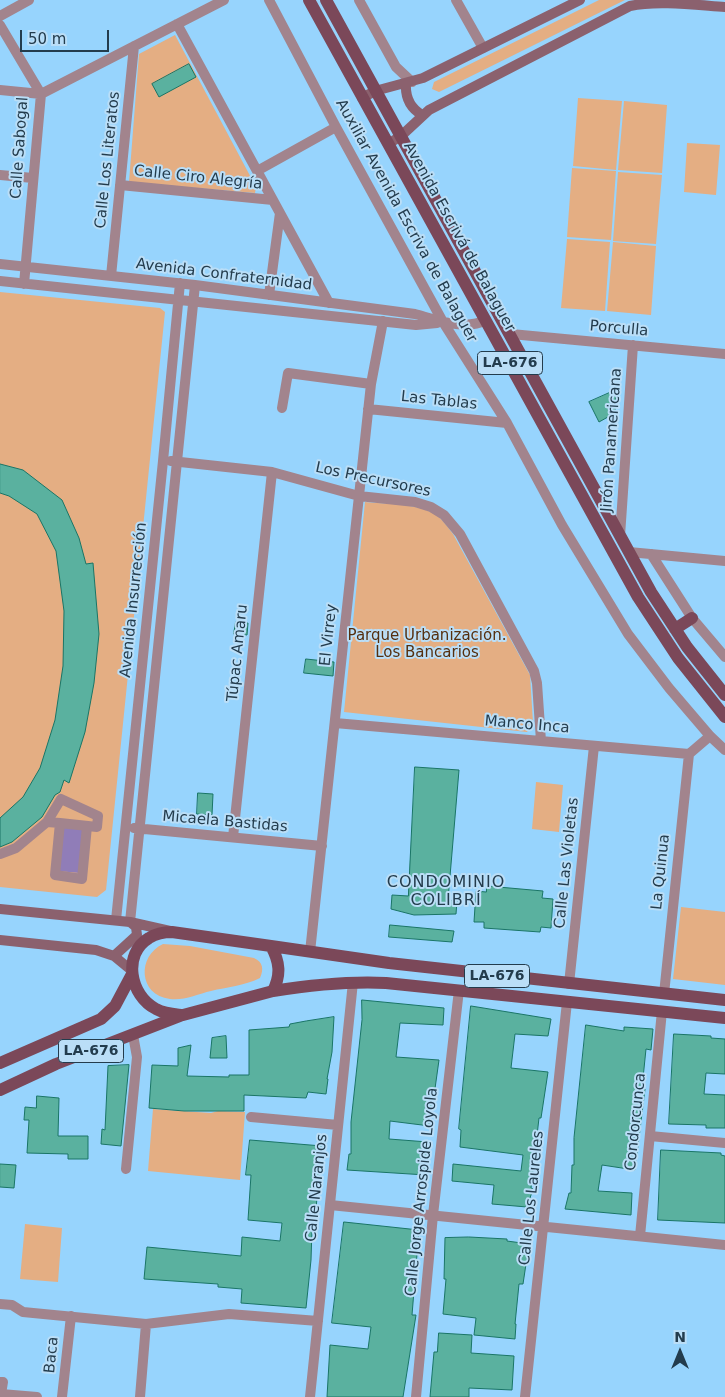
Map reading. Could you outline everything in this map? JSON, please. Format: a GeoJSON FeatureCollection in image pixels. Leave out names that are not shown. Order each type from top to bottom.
{"type":"FeatureCollection","features":[{"type":"Feature","properties":{"kind":"main road","name":"Avenida Escrivá de Balaguer"},"geometry":{"type":"LineString","coordinates":[[309,0],[638,597],[678,658],[725,717]]}},
{"type":"Feature","properties":{"kind":"main road","name":"Avenida Escrivá de Balaguer"},"geometry":{"type":"LineString","coordinates":[[326,0],[651,592],[687,647],[725,695]]}},
{"type":"Feature","properties":{"kind":"main road"},"geometry":{"type":"LineString","coordinates":[[362,98],[375,91],[409,83],[580,0]]}},
{"type":"Feature","properties":{"kind":"main road"},"geometry":{"type":"LineString","coordinates":[[388,144],[400,136],[429,110],[630,6],[641,2],[654,1],[725,7]]}},
{"type":"Feature","properties":{"kind":"main road"},"geometry":{"type":"LineString","coordinates":[[409,83],[406,90],[410,105],[422,115]]}},
{"type":"Feature","properties":{"kind":"main road"},"geometry":{"type":"LineString","coordinates":[[675,629],[692,618]]}},
{"type":"Feature","properties":{"kind":"main road"},"geometry":{"type":"LineString","coordinates":[[0,909],[116,920],[172,932]]}},
{"type":"Feature","properties":{"kind":"main road"},"geometry":{"type":"LineString","coordinates":[[114,956],[137,935],[136,927],[130,922]]}},
{"type":"Feature","properties":{"kind":"main road","name":"LA-676"},"geometry":{"type":"LineString","coordinates":[[183,1015],[168,1014],[155,1009],[144,1000],[136,988],[132,972],[133,958],[139,947],[148,938],[160,933],[172,932],[389,964],[725,1000]]}},
{"type":"Feature","properties":{"kind":"main road"},"geometry":{"type":"LineString","coordinates":[[0,940],[96,950],[114,956],[132,972]]}},
{"type":"Feature","properties":{"kind":"main road"},"geometry":{"type":"LineString","coordinates":[[270,946],[278,963],[279,973],[273,991]]}},
{"type":"Feature","properties":{"kind":"main road","name":"LA-676"},"geometry":{"type":"LineString","coordinates":[[0,1063],[101,1019],[115,1006],[132,972]]}},
{"type":"Feature","properties":{"kind":"main road","name":"LA-676"},"geometry":{"type":"LineString","coordinates":[[0,1090],[56,1064],[183,1015],[273,991],[313,985],[353,982],[459,990],[725,1018]]}},
{"type":"Feature","properties":{"kind":"street"},"geometry":{"type":"LineString","coordinates":[[0,16],[30,0]]}},
{"type":"Feature","properties":{"kind":"street"},"geometry":{"type":"LineString","coordinates":[[0,90],[41,94],[224,0]]}},
{"type":"Feature","properties":{"kind":"street","name":"Auxiliar Avenida Escriva de Balaguer"},"geometry":{"type":"LineString","coordinates":[[270,0],[336,127],[443,322],[507,423],[562,525],[628,634],[669,688],[710,736],[725,750]]}},
{"type":"Feature","properties":{"kind":"street"},"geometry":{"type":"LineString","coordinates":[[359,0],[396,67],[409,83]]}},
{"type":"Feature","properties":{"kind":"street"},"geometry":{"type":"LineString","coordinates":[[456,0],[483,48]]}},
{"type":"Feature","properties":{"kind":"street"},"geometry":{"type":"LineString","coordinates":[[177,24],[329,303]]}},
{"type":"Feature","properties":{"kind":"street","name":"Calle Sabogal"},"geometry":{"type":"LineString","coordinates":[[0,25],[41,94],[24,284]]}},
{"type":"Feature","properties":{"kind":"street","name":"Calle Los Literatos"},"geometry":{"type":"LineString","coordinates":[[111,276],[134,46]]}},
{"type":"Feature","properties":{"kind":"street"},"geometry":{"type":"LineString","coordinates":[[257,171],[336,127]]}},
{"type":"Feature","properties":{"kind":"street"},"geometry":{"type":"LineString","coordinates":[[0,175],[33,178]]}},
{"type":"Feature","properties":{"kind":"street","name":"Calle Ciro Alegría"},"geometry":{"type":"LineString","coordinates":[[120,185],[274,200]]}},
{"type":"Feature","properties":{"kind":"street"},"geometry":{"type":"LineString","coordinates":[[269,295],[280,213]]}},
{"type":"Feature","properties":{"kind":"street","name":"Avenida Confraternidad"},"geometry":{"type":"LineString","coordinates":[[0,264],[180,283],[415,314],[443,322],[469,325],[479,324],[486,320]]}},
{"type":"Feature","properties":{"kind":"street","name":"Avenida Confraternidad"},"geometry":{"type":"LineString","coordinates":[[0,281],[416,325],[443,322]]}},
{"type":"Feature","properties":{"kind":"street","name":"Avenida Insurrección"},"geometry":{"type":"LineString","coordinates":[[116,920],[164,461],[180,283]]}},
{"type":"Feature","properties":{"kind":"street","name":"Avenida Insurrección"},"geometry":{"type":"LineString","coordinates":[[130,922],[195,285]]}},
{"type":"Feature","properties":{"kind":"street","name":"El Virrey"},"geometry":{"type":"LineString","coordinates":[[310,952],[368,409],[383,321]]}},
{"type":"Feature","properties":{"kind":"street","name":"Porculla"},"geometry":{"type":"LineString","coordinates":[[511,334],[725,354]]}},
{"type":"Feature","properties":{"kind":"street","name":"Jirón Panamericana"},"geometry":{"type":"LineString","coordinates":[[620,536],[633,346]]}},
{"type":"Feature","properties":{"kind":"street"},"geometry":{"type":"LineString","coordinates":[[282,408],[288,373],[371,384]]}},
{"type":"Feature","properties":{"kind":"street","name":"Las Tablas"},"geometry":{"type":"LineString","coordinates":[[368,409],[507,423]]}},
{"type":"Feature","properties":{"kind":"street","name":"Los Precursores"},"geometry":{"type":"LineString","coordinates":[[164,461],[272,472],[359,496],[416,502],[431,507],[444,515],[460,534],[534,671],[538,683],[541,741]]}},
{"type":"Feature","properties":{"kind":"street","name":"Túpac Amaru"},"geometry":{"type":"LineString","coordinates":[[234,837],[272,472]]}},
{"type":"Feature","properties":{"kind":"street"},"geometry":{"type":"LineString","coordinates":[[629,552],[725,561]]}},
{"type":"Feature","properties":{"kind":"street"},"geometry":{"type":"LineString","coordinates":[[651,554],[692,618],[725,657]]}},
{"type":"Feature","properties":{"kind":"street","name":"Manco Inca"},"geometry":{"type":"LineString","coordinates":[[335,723],[689,754]]}},
{"type":"Feature","properties":{"kind":"street"},"geometry":{"type":"LineString","coordinates":[[689,754],[710,736]]}},
{"type":"Feature","properties":{"kind":"street","name":"Calle Las Violetas"},"geometry":{"type":"LineString","coordinates":[[569,984],[594,746]]}},
{"type":"Feature","properties":{"kind":"street","name":"La Quinua"},"geometry":{"type":"LineString","coordinates":[[664,994],[689,754]]}},
{"type":"Feature","properties":{"kind":"street"},"geometry":{"type":"LineString","coordinates":[[0,854],[16,848],[46,822],[62,800],[98,816],[97,826],[46,822]]}},
{"type":"Feature","properties":{"kind":"street"},"geometry":{"type":"LineString","coordinates":[[60,823],[55,875],[82,878],[87,826]]}},
{"type":"Feature","properties":{"kind":"street","name":"Micaela Bastidas"},"geometry":{"type":"LineString","coordinates":[[126,827],[322,846]]}},
{"type":"Feature","properties":{"kind":"street","name":"Calle Naranjos"},"geometry":{"type":"LineString","coordinates":[[310,1397],[353,982]]}},
{"type":"Feature","properties":{"kind":"street","name":"Calle Jorge Arrospide Loyola"},"geometry":{"type":"LineString","coordinates":[[416,1397],[459,990]]}},
{"type":"Feature","properties":{"kind":"street","name":"Calle Los Laureles"},"geometry":{"type":"LineString","coordinates":[[525,1397],[567,1002]]}},
{"type":"Feature","properties":{"kind":"street","name":"Condorcunca"},"geometry":{"type":"LineString","coordinates":[[640,1236],[662,1011]]}},
{"type":"Feature","properties":{"kind":"street"},"geometry":{"type":"LineString","coordinates":[[126,1169],[137,1057],[133,1035]]}},
{"type":"Feature","properties":{"kind":"street"},"geometry":{"type":"LineString","coordinates":[[252,1117],[338,1125]]}},
{"type":"Feature","properties":{"kind":"street"},"geometry":{"type":"LineString","coordinates":[[650,1136],[725,1143]]}},
{"type":"Feature","properties":{"kind":"street"},"geometry":{"type":"LineString","coordinates":[[330,1205],[725,1245]]}},
{"type":"Feature","properties":{"kind":"street"},"geometry":{"type":"LineString","coordinates":[[0,1304],[12,1305],[23,1312],[146,1324],[229,1314],[318,1321]]}},
{"type":"Feature","properties":{"kind":"street","name":"Baca"},"geometry":{"type":"LineString","coordinates":[[62,1397],[71,1316]]}},
{"type":"Feature","properties":{"kind":"street"},"geometry":{"type":"LineString","coordinates":[[140,1397],[146,1324]]}},
{"type":"Feature","properties":{"kind":"street"},"geometry":{"type":"LineString","coordinates":[[2,1382],[1,1395],[36,1397]]}},
{"type":"Feature","properties":{"kind":"green space"},"geometry":{"type":"Polygon","coordinates":[[[599,0],[625,0],[439,92],[432,89],[434,82],[599,0]]]}},
{"type":"Feature","properties":{"kind":"green space"},"geometry":{"type":"Polygon","coordinates":[[[175,35],[256,187],[255,193],[129,182],[139,54],[175,35]]]}},
{"type":"Feature","properties":{"kind":"green space"},"geometry":{"type":"Polygon","coordinates":[[[578,98],[622,101],[616,170],[573,166],[578,98]]]}},
{"type":"Feature","properties":{"kind":"green space"},"geometry":{"type":"Polygon","coordinates":[[[624,101],[667,105],[662,173],[618,170],[624,101]]]}},
{"type":"Feature","properties":{"kind":"green space"},"geometry":{"type":"Polygon","coordinates":[[[687,143],[720,145],[716,195],[684,192],[687,143]]]}},
{"type":"Feature","properties":{"kind":"green space"},"geometry":{"type":"Polygon","coordinates":[[[572,168],[616,171],[611,240],[567,237],[572,168]]]}},
{"type":"Feature","properties":{"kind":"green space"},"geometry":{"type":"Polygon","coordinates":[[[618,172],[662,175],[656,244],[613,241],[618,172]]]}},
{"type":"Feature","properties":{"kind":"green space"},"geometry":{"type":"Polygon","coordinates":[[[567,239],[610,242],[605,311],[561,308],[567,239]]]}},
{"type":"Feature","properties":{"kind":"green space"},"geometry":{"type":"Polygon","coordinates":[[[613,242],[656,246],[651,315],[607,311],[613,242]]]}},
{"type":"Feature","properties":{"kind":"green space"},"geometry":{"type":"Polygon","coordinates":[[[0,292],[160,308],[165,312],[106,890],[97,897],[0,887],[0,292]]]}},
{"type":"Feature","properties":{"kind":"green space","name":"Parque Urbanización. Los Bancarios"},"geometry":{"type":"Polygon","coordinates":[[[365,502],[398,504],[423,509],[437,516],[453,534],[530,675],[533,723],[527,732],[344,712],[365,502]]]}},
{"type":"Feature","properties":{"kind":"green space"},"geometry":{"type":"Polygon","coordinates":[[[536,782],[563,785],[559,832],[532,829],[536,782]]]}},
{"type":"Feature","properties":{"kind":"green space"},"geometry":{"type":"Polygon","coordinates":[[[681,907],[725,912],[725,985],[673,979],[681,907]]]}},
{"type":"Feature","properties":{"kind":"green space"},"geometry":{"type":"Polygon","coordinates":[[[163,944],[190,946],[254,958],[261,964],[260,978],[248,983],[185,998],[170,999],[159,996],[147,983],[145,966],[149,957],[163,944]]]}},
{"type":"Feature","properties":{"kind":"green space"},"geometry":{"type":"Polygon","coordinates":[[[153,1109],[211,1113],[218,1111],[245,1112],[240,1180],[148,1171],[153,1109]]]}},
{"type":"Feature","properties":{"kind":"green space"},"geometry":{"type":"Polygon","coordinates":[[[25,1224],[62,1228],[58,1282],[20,1279],[25,1224]]]}},
{"type":"Feature","properties":{"kind":"shaded area"},"geometry":{"type":"Polygon","coordinates":[[[63,827],[85,829],[80,873],[58,871],[63,827]]]}},
{"type":"Feature","properties":{"kind":"building"},"geometry":{"type":"Polygon","coordinates":[[[189,64],[196,77],[159,97],[152,84],[189,64]]]}},
{"type":"Feature","properties":{"kind":"building"},"geometry":{"type":"Polygon","coordinates":[[[616,390],[615,413],[599,422],[589,402],[616,390]]]}},
{"type":"Feature","properties":{"kind":"building"},"geometry":{"type":"Polygon","coordinates":[[[0,464],[23,470],[62,500],[79,538],[86,564],[93,563],[99,634],[94,683],[85,732],[69,783],[64,780],[60,792],[55,795],[42,817],[12,842],[0,847],[0,818],[23,797],[40,768],[55,720],[63,666],[64,611],[56,551],[37,514],[9,496],[0,493],[0,464]]]}},
{"type":"Feature","properties":{"kind":"building"},"geometry":{"type":"Polygon","coordinates":[[[236,622],[248,623],[247,635],[234,634],[236,622]]]}},
{"type":"Feature","properties":{"kind":"building"},"geometry":{"type":"Polygon","coordinates":[[[306,659],[334,662],[333,676],[304,673],[306,659]]]}},
{"type":"Feature","properties":{"kind":"building"},"geometry":{"type":"Polygon","coordinates":[[[415,767],[459,770],[448,900],[457,901],[456,914],[414,915],[391,909],[392,895],[408,896],[415,767]]]}},
{"type":"Feature","properties":{"kind":"building"},"geometry":{"type":"Polygon","coordinates":[[[198,793],[213,794],[212,815],[197,814],[198,793]]]}},
{"type":"Feature","properties":{"kind":"building"},"geometry":{"type":"Polygon","coordinates":[[[487,886],[543,891],[542,898],[553,899],[551,928],[541,927],[540,932],[484,928],[484,922],[474,922],[476,891],[486,892],[487,886]]]}},
{"type":"Feature","properties":{"kind":"building"},"geometry":{"type":"Polygon","coordinates":[[[390,925],[454,931],[452,942],[389,937],[390,925]]]}},
{"type":"Feature","properties":{"kind":"building"},"geometry":{"type":"Polygon","coordinates":[[[362,1000],[444,1008],[443,1025],[400,1023],[396,1057],[439,1060],[432,1110],[430,1110],[430,1126],[390,1121],[389,1139],[428,1142],[427,1157],[425,1157],[426,1175],[347,1170],[349,1154],[351,1154],[351,1122],[362,1020],[362,1000]]]}},
{"type":"Feature","properties":{"kind":"building"},"geometry":{"type":"Polygon","coordinates":[[[471,1006],[551,1019],[548,1036],[515,1034],[511,1068],[548,1072],[541,1118],[539,1118],[531,1188],[533,1189],[527,1207],[492,1204],[494,1185],[452,1181],[453,1164],[521,1171],[523,1155],[460,1147],[461,1130],[459,1129],[471,1006]]]}},
{"type":"Feature","properties":{"kind":"building"},"geometry":{"type":"Polygon","coordinates":[[[334,1017],[332,1052],[326,1094],[308,1092],[306,1098],[244,1095],[244,1111],[184,1111],[149,1108],[152,1065],[178,1066],[178,1048],[191,1045],[187,1076],[229,1077],[229,1075],[249,1075],[249,1030],[289,1027],[290,1024],[334,1017]]]}},
{"type":"Feature","properties":{"kind":"building"},"geometry":{"type":"Polygon","coordinates":[[[586,1025],[624,1031],[624,1027],[653,1029],[651,1050],[646,1049],[642,1088],[645,1089],[635,1170],[602,1165],[598,1191],[632,1193],[631,1215],[565,1209],[569,1193],[571,1193],[574,1138],[586,1025]]]}},
{"type":"Feature","properties":{"kind":"building"},"geometry":{"type":"Polygon","coordinates":[[[674,1034],[711,1036],[711,1038],[725,1039],[725,1074],[706,1073],[704,1094],[725,1095],[725,1128],[706,1128],[706,1125],[669,1124],[674,1034]]]}},
{"type":"Feature","properties":{"kind":"building"},"geometry":{"type":"Polygon","coordinates":[[[226,1036],[227,1058],[210,1058],[212,1038],[226,1036]]]}},
{"type":"Feature","properties":{"kind":"building"},"geometry":{"type":"Polygon","coordinates":[[[129,1065],[121,1146],[101,1144],[102,1129],[105,1130],[108,1066],[129,1065]]]}},
{"type":"Feature","properties":{"kind":"building"},"geometry":{"type":"Polygon","coordinates":[[[37,1096],[59,1098],[58,1136],[88,1136],[88,1159],[68,1159],[68,1154],[27,1153],[29,1120],[24,1120],[25,1107],[36,1108],[37,1096]]]}},
{"type":"Feature","properties":{"kind":"building"},"geometry":{"type":"Polygon","coordinates":[[[250,1140],[322,1146],[314,1229],[312,1229],[306,1308],[241,1303],[242,1289],[218,1287],[218,1284],[144,1279],[147,1247],[241,1256],[242,1237],[280,1241],[282,1223],[248,1220],[251,1175],[246,1175],[250,1140]]]}},
{"type":"Feature","properties":{"kind":"building"},"geometry":{"type":"Polygon","coordinates":[[[661,1150],[721,1153],[721,1155],[725,1156],[725,1223],[658,1220],[661,1150]]]}},
{"type":"Feature","properties":{"kind":"building"},"geometry":{"type":"Polygon","coordinates":[[[0,1164],[16,1165],[14,1188],[0,1187],[0,1164]]]}},
{"type":"Feature","properties":{"kind":"building"},"geometry":{"type":"Polygon","coordinates":[[[344,1222],[419,1230],[412,1315],[416,1315],[403,1397],[327,1397],[330,1345],[368,1349],[371,1327],[332,1323],[344,1222]]]}},
{"type":"Feature","properties":{"kind":"building"},"geometry":{"type":"Polygon","coordinates":[[[445,1238],[507,1239],[507,1241],[529,1244],[523,1284],[519,1284],[515,1339],[474,1335],[476,1318],[443,1314],[446,1279],[444,1279],[445,1238]]]}},
{"type":"Feature","properties":{"kind":"building"},"geometry":{"type":"Polygon","coordinates":[[[439,1333],[472,1335],[471,1353],[514,1356],[512,1390],[469,1388],[469,1397],[430,1397],[434,1352],[437,1352],[439,1333]]]}},
{"type":"Feature","properties":{"kind":"district","name":"CONDOMINIO COLIBRÍ"},"geometry":{"type":"Point","coordinates":[446,892]}}]}
